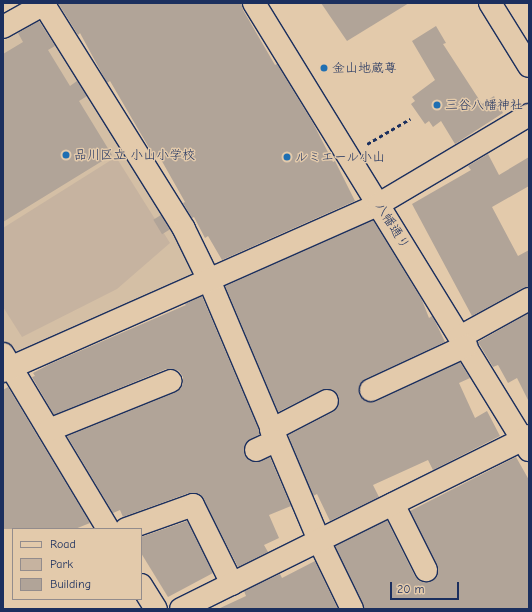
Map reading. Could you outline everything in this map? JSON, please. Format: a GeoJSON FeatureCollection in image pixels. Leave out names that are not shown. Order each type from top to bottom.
{"type":"FeatureCollection","features":[{"type":"Feature","properties":{"kind":"street"},"geometry":{"type":"LineString","coordinates":[[3,27],[45,3],[184,229],[209,280],[268,441],[352,609]]}},
{"type":"Feature","properties":{"kind":"street"},"geometry":{"type":"LineString","coordinates":[[490,3],[529,66]]}},
{"type":"Feature","properties":{"kind":"street","name":"八幡通り"},"geometry":{"type":"LineString","coordinates":[[257,4],[348,156],[527,442]]}},
{"type":"Feature","properties":{"kind":"street"},"geometry":{"type":"LineString","coordinates":[[107,528],[49,430],[6,364],[209,280],[379,204],[529,115]]}},
{"type":"Feature","properties":{"kind":"street"},"geometry":{"type":"LineString","coordinates":[[371,390],[463,342],[529,299]]}},
{"type":"Feature","properties":{"kind":"street"},"geometry":{"type":"LineString","coordinates":[[49,430],[171,381]]}},
{"type":"Feature","properties":{"kind":"street"},"geometry":{"type":"LineString","coordinates":[[268,441],[327,401]]}},
{"type":"Feature","properties":{"kind":"street"},"geometry":{"type":"LineString","coordinates":[[181,609],[393,504],[527,442]]}},
{"type":"Feature","properties":{"kind":"street"},"geometry":{"type":"LineString","coordinates":[[393,504],[426,570]]}},
{"type":"Feature","properties":{"kind":"street"},"geometry":{"type":"LineString","coordinates":[[129,528],[193,505],[232,584]]}},
{"type":"Feature","properties":{"kind":"street"},"geometry":{"type":"LineString","coordinates":[[142,587],[156,609]]}},
{"type":"Feature","properties":{"kind":"path"},"geometry":{"type":"LineString","coordinates":[[348,156],[410,119]]}},
{"type":"Feature","properties":{"kind":"shaded area","name":"品川区立 小山小学校"},"geometry":{"type":"Polygon","coordinates":[[[40,21],[49,24],[198,269],[196,280],[19,354],[8,346],[3,338],[3,41],[40,21]]]}},
{"type":"Feature","properties":{"kind":"green space"},"geometry":{"type":"Polygon","coordinates":[[[116,157],[170,243],[117,289],[22,337],[3,307],[3,228],[116,157]]]}},
{"type":"Feature","properties":{"kind":"building"},"geometry":{"type":"Polygon","coordinates":[[[58,3],[242,3],[243,10],[275,65],[277,64],[313,123],[333,162],[335,161],[355,201],[222,260],[208,236],[205,238],[194,217],[192,218],[183,203],[185,202],[159,156],[155,158],[110,81],[107,83],[80,33],[78,35],[58,3]]]}},
{"type":"Feature","properties":{"kind":"building"},"geometry":{"type":"Polygon","coordinates":[[[321,3],[409,3],[347,41],[321,3]]]}},
{"type":"Feature","properties":{"kind":"building"},"geometry":{"type":"Polygon","coordinates":[[[39,21],[55,46],[48,50],[70,86],[77,81],[87,96],[79,101],[112,155],[3,222],[3,54],[23,42],[18,33],[39,21]]]}},
{"type":"Feature","properties":{"kind":"building"},"geometry":{"type":"Polygon","coordinates":[[[436,26],[446,43],[443,44],[482,104],[494,96],[503,113],[455,144],[441,121],[433,127],[429,121],[425,124],[411,104],[415,101],[412,97],[435,80],[412,41],[436,26]]]}},
{"type":"Feature","properties":{"kind":"building"},"geometry":{"type":"Polygon","coordinates":[[[488,154],[499,175],[529,157],[529,186],[492,207],[518,256],[529,250],[529,287],[523,288],[472,316],[412,204],[471,170],[468,166],[488,154]]]}},
{"type":"Feature","properties":{"kind":"building"},"geometry":{"type":"Polygon","coordinates":[[[161,215],[170,230],[162,234],[153,220],[161,215]]]}},
{"type":"Feature","properties":{"kind":"building"},"geometry":{"type":"Polygon","coordinates":[[[373,220],[422,300],[429,318],[432,316],[435,321],[445,342],[366,379],[361,383],[359,388],[360,396],[364,400],[370,402],[376,401],[460,362],[470,378],[459,383],[475,418],[487,411],[500,436],[433,470],[428,460],[373,485],[379,497],[330,521],[317,494],[313,496],[288,435],[333,412],[337,408],[339,402],[338,396],[333,390],[322,390],[278,412],[225,286],[373,220]]]}},
{"type":"Feature","properties":{"kind":"building"},"geometry":{"type":"Polygon","coordinates":[[[202,296],[259,430],[260,434],[246,443],[244,449],[245,455],[249,460],[255,462],[270,457],[291,506],[269,515],[279,538],[264,545],[268,552],[238,567],[201,495],[189,493],[123,517],[120,510],[113,513],[67,436],[176,392],[181,388],[183,382],[183,377],[179,371],[166,369],[54,415],[32,377],[35,376],[33,373],[50,364],[186,305],[185,304],[202,296]]]}},
{"type":"Feature","properties":{"kind":"building"},"geometry":{"type":"Polygon","coordinates":[[[529,313],[529,402],[517,378],[508,383],[498,365],[493,367],[478,342],[529,313]]]}},
{"type":"Feature","properties":{"kind":"building"},"geometry":{"type":"Polygon","coordinates":[[[8,387],[90,523],[78,528],[3,529],[3,390],[8,387]]]}},
{"type":"Feature","properties":{"kind":"building"},"geometry":{"type":"Polygon","coordinates":[[[516,457],[529,480],[529,609],[364,609],[335,546],[387,520],[415,576],[419,581],[431,581],[437,577],[437,565],[410,511],[516,457]]]}},
{"type":"Feature","properties":{"kind":"building"},"geometry":{"type":"Polygon","coordinates":[[[187,521],[213,573],[168,597],[142,555],[142,537],[187,521]]]}},
{"type":"Feature","properties":{"kind":"building"},"geometry":{"type":"Polygon","coordinates":[[[315,561],[338,609],[218,609],[246,596],[244,591],[280,574],[282,578],[315,561]]]}},
{"type":"Feature","properties":{"kind":"place","name":"金山地蔵尊"},"geometry":{"type":"Point","coordinates":[324,68]}},
{"type":"Feature","properties":{"kind":"place","name":"三谷八幡神社"},"geometry":{"type":"Point","coordinates":[437,105]}},
{"type":"Feature","properties":{"kind":"place","name":"品川区立 小山小学校"},"geometry":{"type":"Point","coordinates":[66,155]}},
{"type":"Feature","properties":{"kind":"place","name":"ルミエール小山"},"geometry":{"type":"Point","coordinates":[287,157]}}]}
